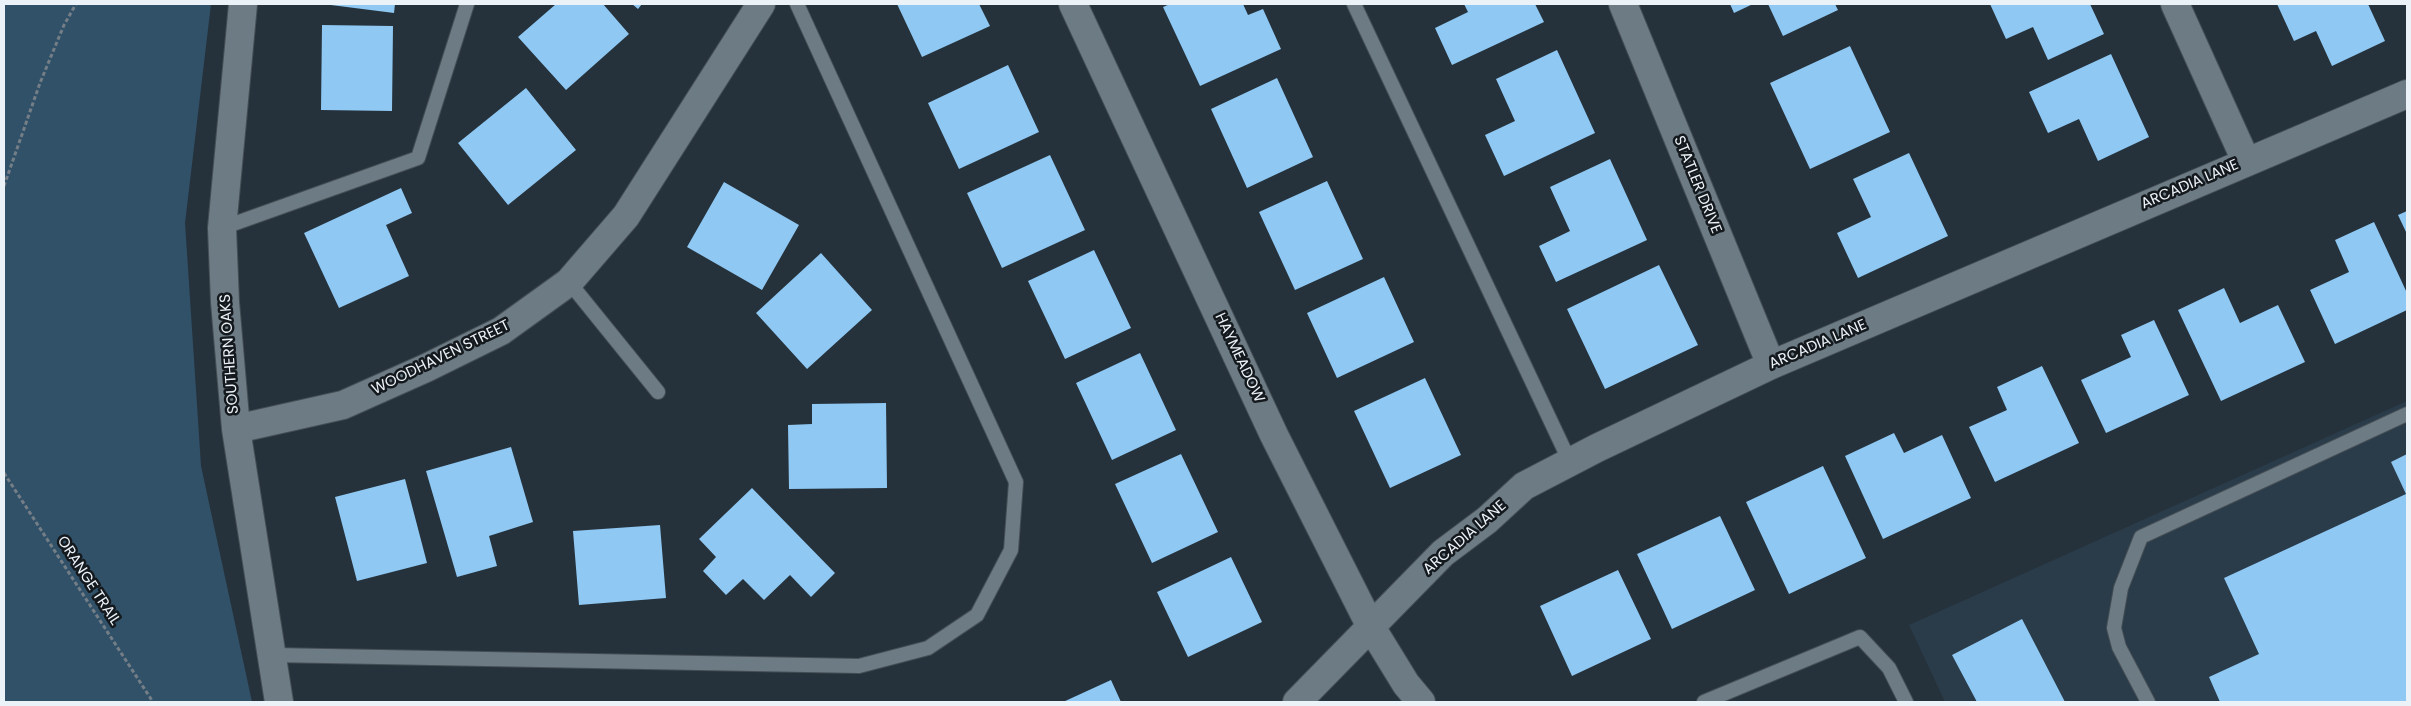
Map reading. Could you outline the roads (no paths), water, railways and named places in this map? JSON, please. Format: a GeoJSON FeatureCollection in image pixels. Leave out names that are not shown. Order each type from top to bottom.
{"type":"FeatureCollection","features":[{"type":"Feature","properties":{"kind":"street","name":"SOUTHERN OAKS"},"geometry":{"type":"LineString","coordinates":[[243,4],[222,228],[236,429],[279,702]]}},
{"type":"Feature","properties":{"kind":"street","name":"WOODHAVEN STREET"},"geometry":{"type":"LineString","coordinates":[[236,429],[343,405],[360,398],[501,331],[569,282],[626,216],[761,4]]}},
{"type":"Feature","properties":{"kind":"street","name":"HAYMEADOW"},"geometry":{"type":"LineString","coordinates":[[1074,4],[1274,435],[1371,627],[1406,684],[1421,702]]}},
{"type":"Feature","properties":{"kind":"street","name":"STATLER DRIVE"},"geometry":{"type":"LineString","coordinates":[[1623,4],[1771,365]]}},
{"type":"Feature","properties":{"kind":"street"},"geometry":{"type":"LineString","coordinates":[[2175,4],[2246,161]]}},
{"type":"Feature","properties":{"kind":"street","name":"ARCADIA LANE"},"geometry":{"type":"LineString","coordinates":[[1297,702],[1443,553],[1487,520],[1524,486],[1771,365],[2407,94]]}},
{"type":"Feature","properties":{"kind":"lane"},"geometry":{"type":"LineString","coordinates":[[222,228],[418,158],[467,4]]}},
{"type":"Feature","properties":{"kind":"lane"},"geometry":{"type":"LineString","coordinates":[[273,655],[859,666],[928,648],[977,615],[1011,550],[1016,482],[797,4]]}},
{"type":"Feature","properties":{"kind":"lane"},"geometry":{"type":"LineString","coordinates":[[1354,4],[1570,462]]}},
{"type":"Feature","properties":{"kind":"lane"},"geometry":{"type":"LineString","coordinates":[[569,282],[658,392]]}},
{"type":"Feature","properties":{"kind":"lane"},"geometry":{"type":"LineString","coordinates":[[2148,702],[2119,647],[2114,628],[2121,588],[2140,537],[2407,414]]}},
{"type":"Feature","properties":{"kind":"lane"},"geometry":{"type":"LineString","coordinates":[[1704,702],[1860,637],[1889,668],[1906,702]]}}]}
